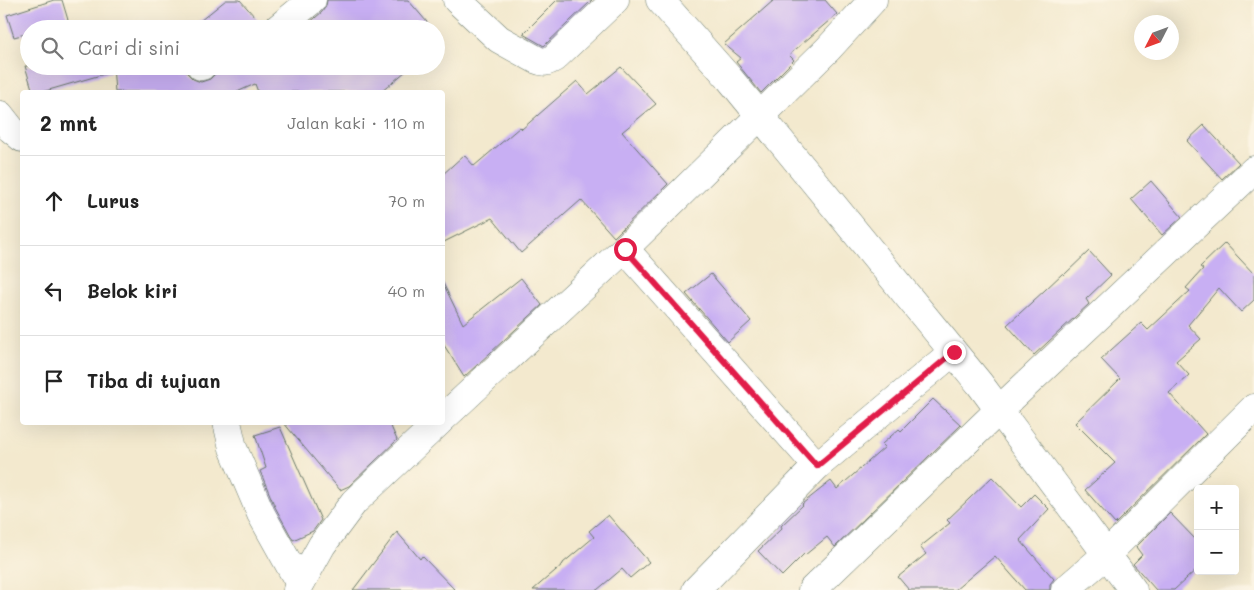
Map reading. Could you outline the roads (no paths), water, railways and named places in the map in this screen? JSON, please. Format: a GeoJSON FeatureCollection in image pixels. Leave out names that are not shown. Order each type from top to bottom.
{"type":"FeatureCollection","features":[{"type":"Feature","properties":{"kind":"street"},"geometry":{"type":"LineString","coordinates":[[288,20],[312,0]]}},
{"type":"Feature","properties":{"kind":"street"},"geometry":{"type":"LineString","coordinates":[[457,0],[499,39],[543,62],[554,58],[615,0]]}},
{"type":"Feature","properties":{"kind":"street"},"geometry":{"type":"LineString","coordinates":[[660,0],[729,78],[979,383],[1133,590]]}},
{"type":"Feature","properties":{"kind":"street"},"geometry":{"type":"LineString","coordinates":[[445,416],[625,249],[828,49],[873,0]]}},
{"type":"Feature","properties":{"kind":"street"},"geometry":{"type":"LineString","coordinates":[[0,115],[11,129],[20,136]]}},
{"type":"Feature","properties":{"kind":"street"},"geometry":{"type":"LineString","coordinates":[[812,590],[999,410],[1254,170]]}},
{"type":"Feature","properties":{"kind":"street"},"geometry":{"type":"LineString","coordinates":[[625,249],[817,466]]}},
{"type":"Feature","properties":{"kind":"street"},"geometry":{"type":"LineString","coordinates":[[696,590],[817,466],[954,352]]}},
{"type":"Feature","properties":{"kind":"street"},"geometry":{"type":"LineString","coordinates":[[1066,590],[1106,555],[1254,408]]}},
{"type":"Feature","properties":{"kind":"street"},"geometry":{"type":"LineString","coordinates":[[228,425],[233,448],[261,514],[299,587]]}},
{"type":"Feature","properties":{"kind":"street"},"geometry":{"type":"LineString","coordinates":[[299,587],[322,545],[354,502],[436,425]]}}]}
